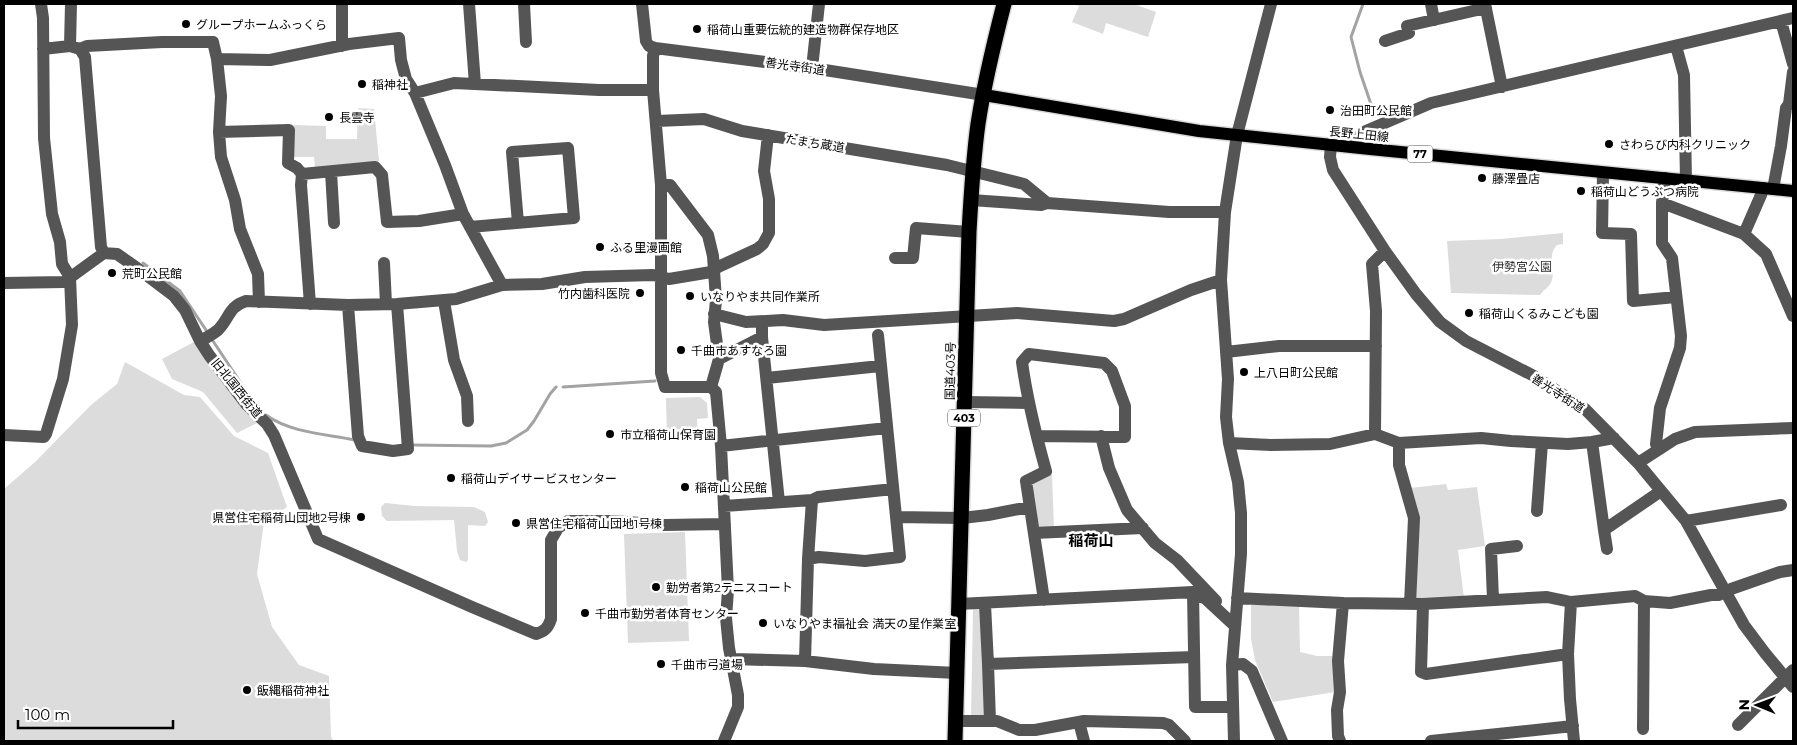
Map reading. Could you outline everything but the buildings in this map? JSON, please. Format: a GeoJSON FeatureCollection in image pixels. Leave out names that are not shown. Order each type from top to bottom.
{"type":"FeatureCollection","features":[{"type":"Feature","properties":{"kind":"highway","name":"国道403号"},"geometry":{"type":"LineString","coordinates":[[955,741],[966,316],[971,200],[973,172],[990,57],[1004,4]]}},
{"type":"Feature","properties":{"kind":"main road","name":"長野上田線"},"geometry":{"type":"LineString","coordinates":[[984,95],[1198,131],[1352,148],[1793,190]]}},
{"type":"Feature","properties":{"kind":"street"},"geometry":{"type":"LineString","coordinates":[[4,435],[44,437],[46,434],[63,379],[72,325],[70,277],[62,264],[60,242],[52,214],[44,138],[43,18],[41,4]]}},
{"type":"Feature","properties":{"kind":"street"},"geometry":{"type":"LineString","coordinates":[[4,283],[64,282],[104,253],[101,247],[85,57],[75,47],[71,4]]}},
{"type":"Feature","properties":{"kind":"street"},"geometry":{"type":"LineString","coordinates":[[342,4],[342,46]]}},
{"type":"Feature","properties":{"kind":"street"},"geometry":{"type":"LineString","coordinates":[[469,4],[475,84]]}},
{"type":"Feature","properties":{"kind":"street"},"geometry":{"type":"LineString","coordinates":[[524,4],[526,42]]}},
{"type":"Feature","properties":{"kind":"street"},"geometry":{"type":"LineString","coordinates":[[642,4],[646,41],[649,46],[655,48],[653,56],[653,90],[661,185],[661,373],[665,387],[711,387],[716,392],[721,446],[728,590],[726,618],[738,695],[738,707],[724,741]]}},
{"type":"Feature","properties":{"kind":"street"},"geometry":{"type":"LineString","coordinates":[[812,68],[819,4]]}},
{"type":"Feature","properties":{"kind":"street"},"geometry":{"type":"LineString","coordinates":[[1234,741],[1232,665],[1241,554],[1241,513],[1238,482],[1229,443],[1226,417],[1228,379],[1221,280],[1225,212],[1237,135],[1271,4]]}},
{"type":"Feature","properties":{"kind":"street"},"geometry":{"type":"LineString","coordinates":[[1431,4],[1434,20]]}},
{"type":"Feature","properties":{"kind":"street"},"geometry":{"type":"LineString","coordinates":[[1385,41],[1409,33],[1407,26],[1486,6],[1502,87]]}},
{"type":"Feature","properties":{"kind":"street"},"geometry":{"type":"LineString","coordinates":[[1352,148],[1357,138],[1366,132],[1431,103],[1787,20],[1793,64]]}},
{"type":"Feature","properties":{"kind":"street"},"geometry":{"type":"LineString","coordinates":[[217,59],[270,60],[342,46],[399,38],[401,60],[406,79],[415,93],[463,214],[502,285]]}},
{"type":"Feature","properties":{"kind":"street"},"geometry":{"type":"LineString","coordinates":[[43,49],[162,42],[213,42],[221,96],[219,132],[221,157],[235,200],[240,229],[258,274],[259,302]]}},
{"type":"Feature","properties":{"kind":"street"},"geometry":{"type":"LineString","coordinates":[[1676,46],[1684,74],[1686,180]]}},
{"type":"Feature","properties":{"kind":"street","name":"善光寺街道"},"geometry":{"type":"LineString","coordinates":[[655,48],[812,68],[984,95]]}},
{"type":"Feature","properties":{"kind":"street"},"geometry":{"type":"LineString","coordinates":[[1744,234],[1761,195],[1768,188],[1781,146],[1793,72]]}},
{"type":"Feature","properties":{"kind":"street"},"geometry":{"type":"LineString","coordinates":[[415,93],[454,83],[653,90]]}},
{"type":"Feature","properties":{"kind":"street","name":"たまち蔵道"},"geometry":{"type":"LineString","coordinates":[[656,121],[704,118],[742,131],[870,151],[973,172],[1024,184],[1047,203]]}},
{"type":"Feature","properties":{"kind":"street"},"geometry":{"type":"LineString","coordinates":[[219,132],[289,130],[288,163],[297,168],[302,174],[310,304]]}},
{"type":"Feature","properties":{"kind":"street"},"geometry":{"type":"LineString","coordinates":[[206,337],[217,331],[232,309],[246,302],[348,305],[444,301],[502,285],[542,284],[585,277],[653,275],[669,279],[711,272],[757,250],[763,244],[769,232],[769,199],[764,171],[768,135]]}},
{"type":"Feature","properties":{"kind":"street","name":"善光寺街道"},"geometry":{"type":"LineString","coordinates":[[1331,145],[1330,157],[1333,170],[1385,251],[1416,294],[1440,322],[1466,341],[1499,357],[1560,392],[1585,409],[1614,438],[1638,463],[1686,521],[1744,625],[1790,678]]}},
{"type":"Feature","properties":{"kind":"street"},"geometry":{"type":"LineString","coordinates":[[470,227],[518,223],[574,218],[568,148],[512,152],[518,223]]}},
{"type":"Feature","properties":{"kind":"street"},"geometry":{"type":"LineString","coordinates":[[302,174],[375,167],[382,175],[387,222],[419,221],[463,214]]}},
{"type":"Feature","properties":{"kind":"street"},"geometry":{"type":"LineString","coordinates":[[331,172],[334,223]]}},
{"type":"Feature","properties":{"kind":"street"},"geometry":{"type":"LineString","coordinates":[[1603,172],[1602,234],[1631,234],[1632,301],[1676,297]]}},
{"type":"Feature","properties":{"kind":"street"},"geometry":{"type":"LineString","coordinates":[[1658,449],[1656,444],[1660,408],[1680,348],[1681,336],[1672,258],[1662,243],[1662,202],[1665,178]]}},
{"type":"Feature","properties":{"kind":"street"},"geometry":{"type":"LineString","coordinates":[[661,185],[670,186],[708,235],[715,269],[716,300],[714,322],[719,359],[711,387]]}},
{"type":"Feature","properties":{"kind":"street"},"geometry":{"type":"LineString","coordinates":[[971,200],[1047,203],[1169,212],[1225,212]]}},
{"type":"Feature","properties":{"kind":"street"},"geometry":{"type":"LineString","coordinates":[[1662,202],[1744,234],[1766,254],[1793,316]]}},
{"type":"Feature","properties":{"kind":"street"},"geometry":{"type":"LineString","coordinates":[[895,258],[913,258],[916,228],[969,232]]}},
{"type":"Feature","properties":{"kind":"street"},"geometry":{"type":"LineString","coordinates":[[1375,434],[1376,311],[1372,264],[1385,251]]}},
{"type":"Feature","properties":{"kind":"street","name":"旧北国西街道"},"geometry":{"type":"LineString","coordinates":[[104,253],[117,254],[174,296],[206,337],[246,405],[267,424],[274,435],[318,539],[472,607],[536,634],[543,632],[552,619],[551,540],[558,528],[568,521],[615,521],[665,525],[725,524]]}},
{"type":"Feature","properties":{"kind":"street"},"geometry":{"type":"LineString","coordinates":[[348,305],[359,440],[362,446],[374,449],[393,450],[408,445],[392,304],[384,263]]}},
{"type":"Feature","properties":{"kind":"street"},"geometry":{"type":"LineString","coordinates":[[714,314],[746,322],[783,320],[824,325],[1017,313],[1114,321],[1124,319],[1191,290],[1221,280]]}},
{"type":"Feature","properties":{"kind":"street"},"geometry":{"type":"LineString","coordinates":[[444,301],[454,360],[467,396],[468,421]]}},
{"type":"Feature","properties":{"kind":"street"},"geometry":{"type":"LineString","coordinates":[[762,322],[779,502]]}},
{"type":"Feature","properties":{"kind":"street"},"geometry":{"type":"LineString","coordinates":[[808,559],[819,557],[865,561],[900,557],[878,335]]}},
{"type":"Feature","properties":{"kind":"street"},"geometry":{"type":"LineString","coordinates":[[719,359],[762,336]]}},
{"type":"Feature","properties":{"kind":"street"},"geometry":{"type":"LineString","coordinates":[[1226,352],[1279,346],[1376,346]]}},
{"type":"Feature","properties":{"kind":"street"},"geometry":{"type":"LineString","coordinates":[[1037,436],[1126,437],[1125,406],[1112,371],[1104,363],[1029,354],[1022,362],[1028,403],[1046,471],[1026,481],[1044,600]]}},
{"type":"Feature","properties":{"kind":"street"},"geometry":{"type":"LineString","coordinates":[[767,378],[880,366]]}},
{"type":"Feature","properties":{"kind":"street"},"geometry":{"type":"LineString","coordinates":[[964,402],[1028,403]]}},
{"type":"Feature","properties":{"kind":"street"},"geometry":{"type":"LineString","coordinates":[[721,446],[887,428]]}},
{"type":"Feature","properties":{"kind":"street"},"geometry":{"type":"LineString","coordinates":[[1638,463],[1675,438],[1695,432],[1793,428]]}},
{"type":"Feature","properties":{"kind":"street"},"geometry":{"type":"LineString","coordinates":[[1229,443],[1271,445],[1330,444],[1375,434],[1399,443],[1481,438],[1568,444],[1614,438]]}},
{"type":"Feature","properties":{"kind":"street"},"geometry":{"type":"LineString","coordinates":[[1101,436],[1109,468],[1127,510],[1155,543],[1178,560],[1235,621]]}},
{"type":"Feature","properties":{"kind":"street"},"geometry":{"type":"LineString","coordinates":[[1592,442],[1607,549]]}},
{"type":"Feature","properties":{"kind":"street"},"geometry":{"type":"LineString","coordinates":[[1399,443],[1400,465],[1414,518],[1416,604],[1422,672],[1426,674],[1568,654]]}},
{"type":"Feature","properties":{"kind":"street"},"geometry":{"type":"LineString","coordinates":[[1537,511],[1542,443]]}},
{"type":"Feature","properties":{"kind":"street"},"geometry":{"type":"LineString","coordinates":[[724,506],[812,500],[818,497],[893,489]]}},
{"type":"Feature","properties":{"kind":"street"},"geometry":{"type":"LineString","coordinates":[[1604,530],[1661,491]]}},
{"type":"Feature","properties":{"kind":"street"},"geometry":{"type":"LineString","coordinates":[[805,661],[812,500]]}},
{"type":"Feature","properties":{"kind":"street"},"geometry":{"type":"LineString","coordinates":[[1686,521],[1781,505]]}},
{"type":"Feature","properties":{"kind":"street"},"geometry":{"type":"LineString","coordinates":[[896,517],[962,518],[1029,507]]}},
{"type":"Feature","properties":{"kind":"street"},"geometry":{"type":"LineString","coordinates":[[1034,532],[1143,528]]}},
{"type":"Feature","properties":{"kind":"street"},"geometry":{"type":"LineString","coordinates":[[1493,600],[1491,549],[1517,546]]}},
{"type":"Feature","properties":{"kind":"street"},"geometry":{"type":"LineString","coordinates":[[1237,598],[1416,604],[1547,597],[1571,602],[1636,596],[1644,601],[1670,603],[1719,595],[1780,572],[1793,570]]}},
{"type":"Feature","properties":{"kind":"street"},"geometry":{"type":"LineString","coordinates":[[958,604],[1193,592],[1206,599],[1235,621]]}},
{"type":"Feature","properties":{"kind":"street"},"geometry":{"type":"LineString","coordinates":[[1193,592],[1195,707],[1233,707]]}},
{"type":"Feature","properties":{"kind":"street"},"geometry":{"type":"LineString","coordinates":[[1644,601],[1644,728]]}},
{"type":"Feature","properties":{"kind":"street"},"geometry":{"type":"LineString","coordinates":[[1571,602],[1568,654],[1574,741]]}},
{"type":"Feature","properties":{"kind":"street"},"geometry":{"type":"LineString","coordinates":[[1340,741],[1338,736],[1340,692],[1338,660],[1343,603]]}},
{"type":"Feature","properties":{"kind":"street"},"geometry":{"type":"LineString","coordinates":[[986,604],[990,721]]}},
{"type":"Feature","properties":{"kind":"street"},"geometry":{"type":"LineString","coordinates":[[988,664],[1194,657]]}},
{"type":"Feature","properties":{"kind":"street"},"geometry":{"type":"LineString","coordinates":[[732,659],[805,661],[874,669],[957,673]]}},
{"type":"Feature","properties":{"kind":"street"},"geometry":{"type":"LineString","coordinates":[[1232,665],[1244,664],[1252,671],[1282,741]]}},
{"type":"Feature","properties":{"kind":"street"},"geometry":{"type":"LineString","coordinates":[[1738,724],[1790,678]]}},
{"type":"Feature","properties":{"kind":"street"},"geometry":{"type":"LineString","coordinates":[[956,721],[997,721],[1019,735],[1079,722],[1163,724],[1169,725],[1186,741]]}},
{"type":"Feature","properties":{"kind":"street"},"geometry":{"type":"LineString","coordinates":[[1079,722],[1084,741]]}},
{"type":"Feature","properties":{"kind":"street"},"geometry":{"type":"LineString","coordinates":[[1431,741],[1499,738],[1573,726]]}},
{"type":"Feature","properties":{"kind":"green space"},"geometry":{"type":"Polygon","coordinates":[[[1074,4],[1134,4],[1156,12],[1148,37],[1106,23],[1103,34],[1072,22],[1079,6],[1074,4]]]}},
{"type":"Feature","properties":{"kind":"green space"},"geometry":{"type":"Polygon","coordinates":[[[358,108],[374,109],[379,161],[315,167],[314,157],[293,157],[294,125],[326,126],[326,139],[357,139],[358,108]]]}},
{"type":"Feature","properties":{"kind":"green space","name":"伊勢宮公園"},"geometry":{"type":"Polygon","coordinates":[[[1563,233],[1563,244],[1557,245],[1552,253],[1552,280],[1540,295],[1451,293],[1447,241],[1501,239],[1563,233]]]}},
{"type":"Feature","properties":{"kind":"green space"},"geometry":{"type":"Polygon","coordinates":[[[194,342],[257,423],[237,433],[203,392],[172,379],[162,359],[194,342]]]}},
{"type":"Feature","properties":{"kind":"green space"},"geometry":{"type":"Polygon","coordinates":[[[125,362],[184,395],[200,397],[234,436],[268,453],[287,507],[264,522],[257,574],[272,627],[299,665],[329,676],[331,736],[333,741],[4,741],[4,489],[35,462],[91,405],[117,384],[125,362]]]}},
{"type":"Feature","properties":{"kind":"green space"},"geometry":{"type":"Polygon","coordinates":[[[700,397],[707,403],[708,418],[697,419],[698,439],[667,440],[666,398],[700,397]]]}},
{"type":"Feature","properties":{"kind":"green space"},"geometry":{"type":"Polygon","coordinates":[[[1052,474],[1054,528],[1040,528],[1038,526],[1032,486],[1035,481],[1052,474]]]}},
{"type":"Feature","properties":{"kind":"green space"},"geometry":{"type":"Polygon","coordinates":[[[1446,484],[1448,490],[1477,487],[1485,546],[1458,550],[1464,598],[1417,600],[1415,598],[1410,488],[1446,484]]]}},
{"type":"Feature","properties":{"kind":"green space"},"geometry":{"type":"Polygon","coordinates":[[[385,503],[415,506],[474,507],[485,512],[488,522],[485,526],[468,525],[468,560],[466,562],[460,560],[457,551],[454,520],[387,521],[382,516],[381,507],[385,503]]]}},
{"type":"Feature","properties":{"kind":"green space","name":"勤労者第2テニスコート"},"geometry":{"type":"Polygon","coordinates":[[[685,532],[689,641],[628,643],[624,534],[685,532]]]}},
{"type":"Feature","properties":{"kind":"green space"},"geometry":{"type":"Polygon","coordinates":[[[1251,605],[1299,605],[1300,652],[1317,656],[1334,656],[1335,692],[1273,702],[1255,660],[1251,639],[1251,605]]]}},
{"type":"Feature","properties":{"kind":"green space"},"geometry":{"type":"Polygon","coordinates":[[[973,608],[980,608],[985,715],[971,717],[973,608]]]}},
{"type":"Feature","properties":{"kind":"waterway"},"geometry":{"type":"LineString","coordinates":[[1363,4],[1351,37],[1360,72],[1375,116]]}},
{"type":"Feature","properties":{"kind":"waterway"},"geometry":{"type":"LineString","coordinates":[[143,263],[180,291],[208,333]]}},
{"type":"Feature","properties":{"kind":"waterway"},"geometry":{"type":"LineString","coordinates":[[211,338],[256,406]]}},
{"type":"Feature","properties":{"kind":"waterway"},"geometry":{"type":"LineString","coordinates":[[563,387],[655,381]]}},
{"type":"Feature","properties":{"kind":"waterway"},"geometry":{"type":"LineString","coordinates":[[411,445],[491,446],[506,443],[527,430],[556,387]]}},
{"type":"Feature","properties":{"kind":"waterway"},"geometry":{"type":"LineString","coordinates":[[266,415],[286,426],[355,440]]}},
{"type":"Feature","properties":{"kind":"place","name":"グループホームふっくら"},"geometry":{"type":"Point","coordinates":[186,24]}},
{"type":"Feature","properties":{"kind":"place","name":"稲荷山重要伝統的建造物群保存地区"},"geometry":{"type":"Point","coordinates":[697,29]}},
{"type":"Feature","properties":{"kind":"place","name":"稲神社"},"geometry":{"type":"Point","coordinates":[362,84]}},
{"type":"Feature","properties":{"kind":"place","name":"治田町公民館"},"geometry":{"type":"Point","coordinates":[1330,110]}},
{"type":"Feature","properties":{"kind":"place","name":"長雲寺"},"geometry":{"type":"Point","coordinates":[329,117]}},
{"type":"Feature","properties":{"kind":"place","name":"さわらび内科クリニック"},"geometry":{"type":"Point","coordinates":[1609,144]}},
{"type":"Feature","properties":{"kind":"place","name":"藤澤畳店"},"geometry":{"type":"Point","coordinates":[1482,178]}},
{"type":"Feature","properties":{"kind":"place","name":"稲荷山どうぶつ病院"},"geometry":{"type":"Point","coordinates":[1581,191]}},
{"type":"Feature","properties":{"kind":"place","name":"ふる里漫画館"},"geometry":{"type":"Point","coordinates":[600,247]}},
{"type":"Feature","properties":{"kind":"place","name":"荒町公民館"},"geometry":{"type":"Point","coordinates":[112,273]}},
{"type":"Feature","properties":{"kind":"place","name":"竹内歯科医院"},"geometry":{"type":"Point","coordinates":[640,293]}},
{"type":"Feature","properties":{"kind":"place","name":"いなりやま共同作業所"},"geometry":{"type":"Point","coordinates":[690,296]}},
{"type":"Feature","properties":{"kind":"place","name":"稲荷山くるみこども園"},"geometry":{"type":"Point","coordinates":[1469,313]}},
{"type":"Feature","properties":{"kind":"place","name":"千曲市あすなろ園"},"geometry":{"type":"Point","coordinates":[681,350]}},
{"type":"Feature","properties":{"kind":"place","name":"上八日町公民館"},"geometry":{"type":"Point","coordinates":[1244,372]}},
{"type":"Feature","properties":{"kind":"place","name":"市立稲荷山保育園"},"geometry":{"type":"Point","coordinates":[610,434]}},
{"type":"Feature","properties":{"kind":"place","name":"稲荷山デイサービスセンター"},"geometry":{"type":"Point","coordinates":[451,478]}},
{"type":"Feature","properties":{"kind":"place","name":"稲荷山公民館"},"geometry":{"type":"Point","coordinates":[685,487]}},
{"type":"Feature","properties":{"kind":"place","name":"県営住宅稲荷山団地2号棟"},"geometry":{"type":"Point","coordinates":[361,517]}},
{"type":"Feature","properties":{"kind":"place","name":"県営住宅稲荷山団地1号棟"},"geometry":{"type":"Point","coordinates":[516,523]}},
{"type":"Feature","properties":{"kind":"place","name":"勤労者第2テニスコート"},"geometry":{"type":"Point","coordinates":[656,587]}},
{"type":"Feature","properties":{"kind":"place","name":"千曲市勤労者体育センター"},"geometry":{"type":"Point","coordinates":[585,613]}},
{"type":"Feature","properties":{"kind":"place","name":"いなりやま福祉会 満天の星作業室"},"geometry":{"type":"Point","coordinates":[763,623]}},
{"type":"Feature","properties":{"kind":"place","name":"千曲市弓道場"},"geometry":{"type":"Point","coordinates":[661,664]}},
{"type":"Feature","properties":{"kind":"place","name":"飯縄稲荷神社"},"geometry":{"type":"Point","coordinates":[247,690]}},
{"type":"Feature","properties":{"kind":"district","name":"稲荷山"},"geometry":{"type":"Point","coordinates":[1091,540]}}]}
